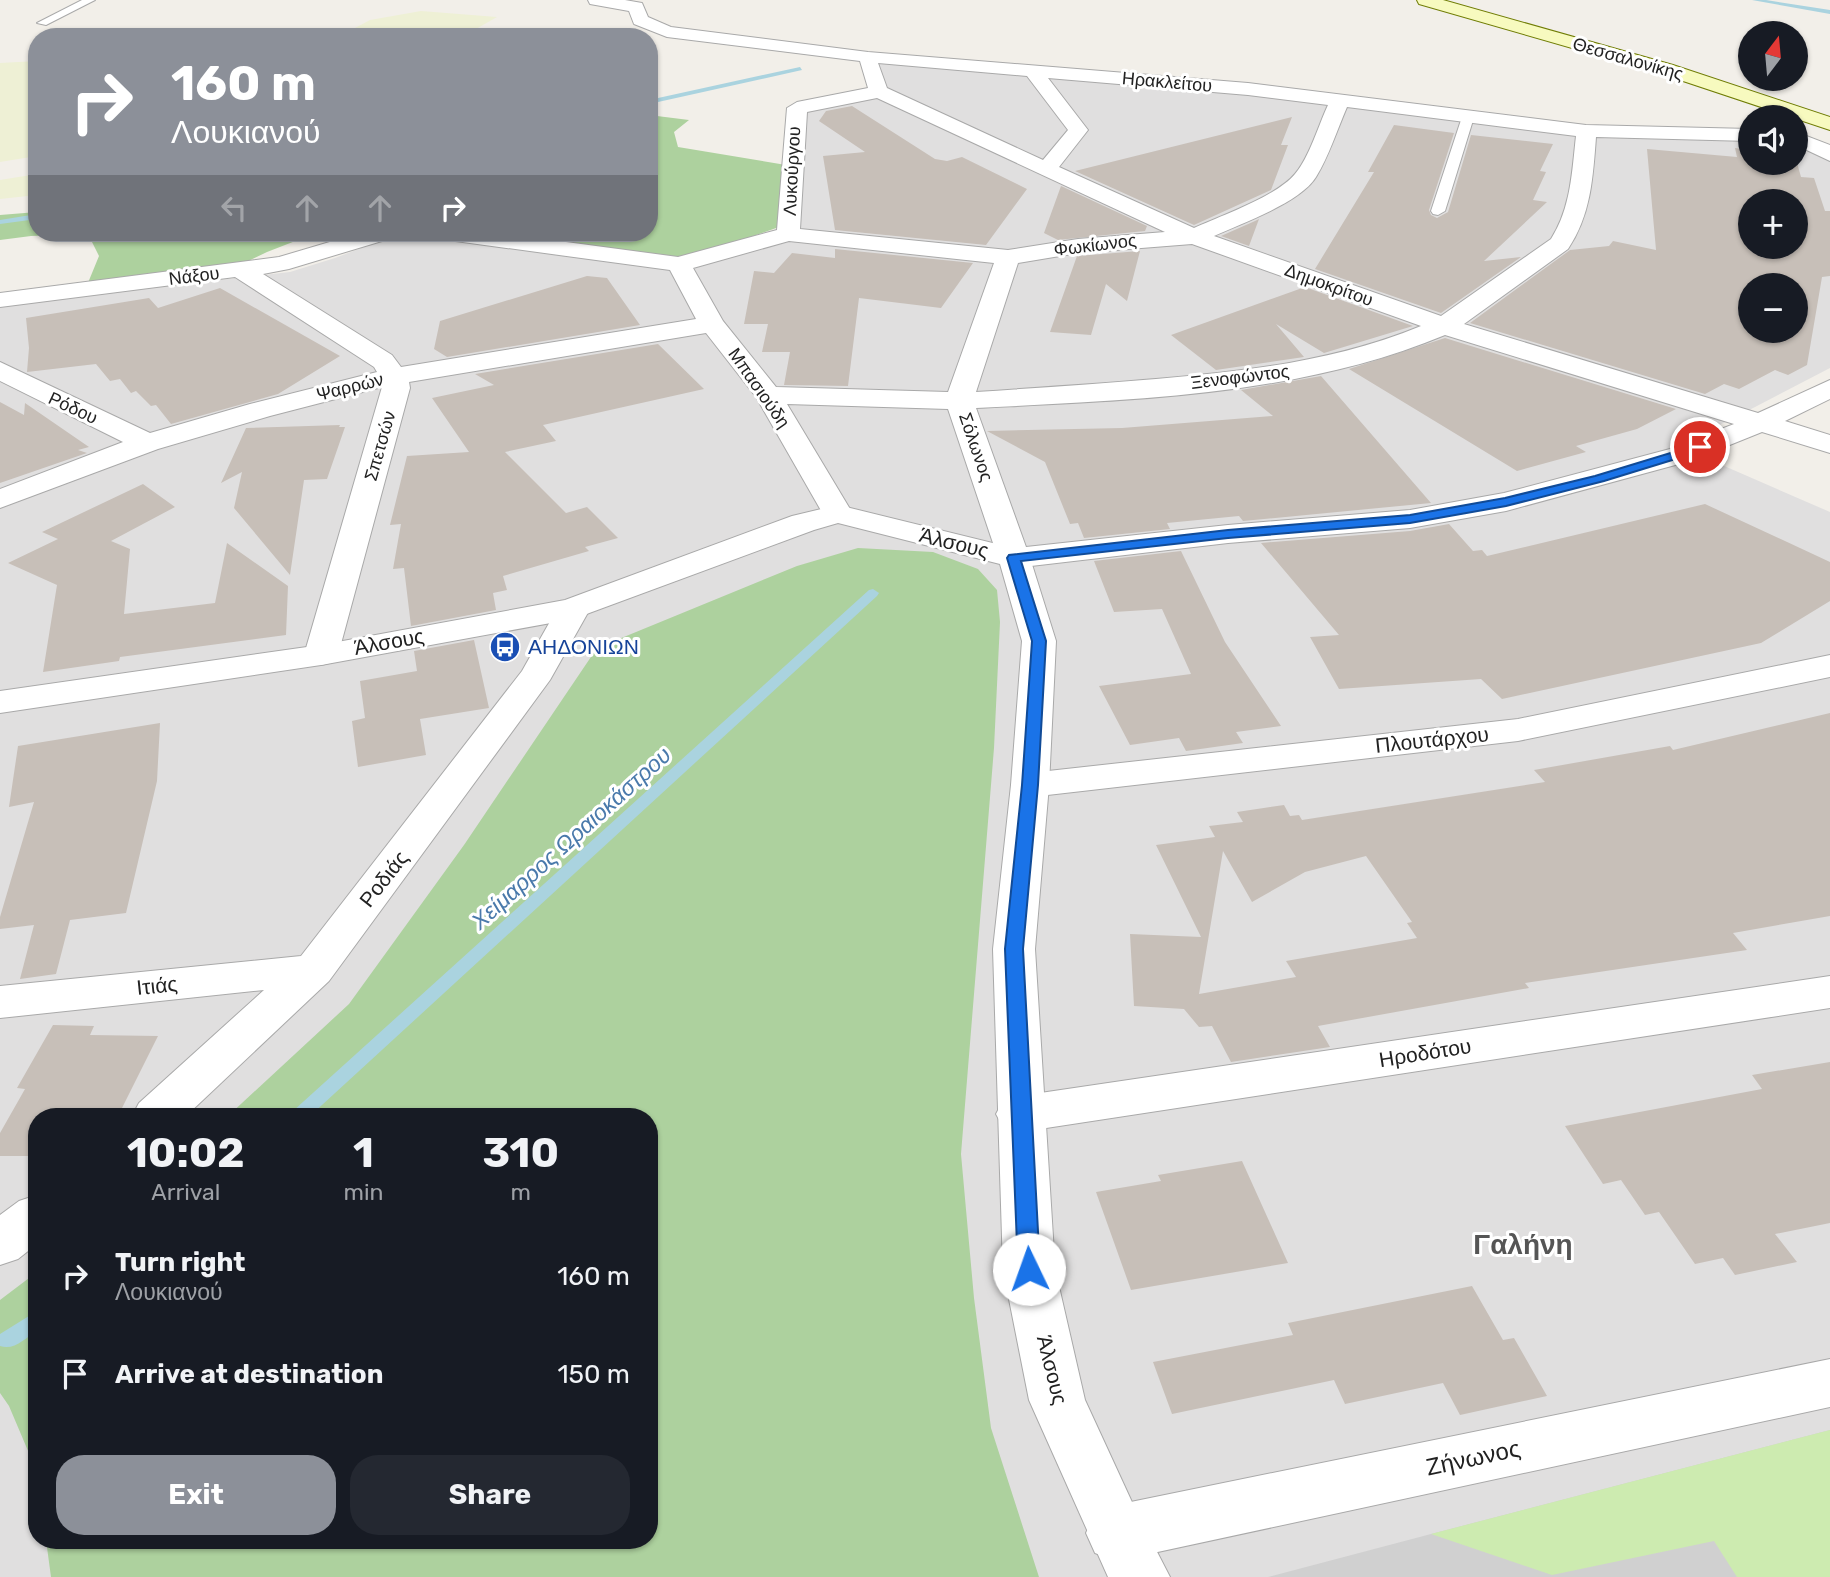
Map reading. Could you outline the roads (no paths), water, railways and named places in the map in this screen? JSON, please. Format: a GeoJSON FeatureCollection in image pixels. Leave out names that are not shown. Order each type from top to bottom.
{"type":"FeatureCollection","features":[{"type":"Feature","properties":{"kind":"main road","name":"Θεσσαλονίκης"},"geometry":{"type":"LineString","coordinates":[[1425,0],[1665,69],[1830,124]]}},
{"type":"Feature","properties":{"kind":"main road","name":"Θεσσαλονίκης"},"geometry":{"type":"LineString","coordinates":[[1459,0],[1779,93],[1830,112]]}},
{"type":"Feature","properties":{"kind":"street","name":"Ηρακλείτου"},"geometry":{"type":"LineString","coordinates":[[596,0],[636,8],[640,20],[667,32],[868,57],[1248,89],[1586,131],[1738,135]]}},
{"type":"Feature","properties":{"kind":"street"},"geometry":{"type":"LineString","coordinates":[[868,57],[872,77],[879,92]]}},
{"type":"Feature","properties":{"kind":"street"},"geometry":{"type":"LineString","coordinates":[[1032,70],[1078,130],[1047,168]]}},
{"type":"Feature","properties":{"kind":"street","name":"Δημοκρίτου"},"geometry":{"type":"LineString","coordinates":[[879,92],[1194,237],[1444,326],[1830,444]]}},
{"type":"Feature","properties":{"kind":"street","name":"Λυκούργου"},"geometry":{"type":"LineString","coordinates":[[788,234],[797,108],[879,92]]}},
{"type":"Feature","properties":{"kind":"street","name":"Φωκίωνος"},"geometry":{"type":"LineString","coordinates":[[788,234],[882,246],[1008,257],[1078,246],[1194,237],[1263,205],[1293,188],[1306,176],[1339,102]]}},
{"type":"Feature","properties":{"kind":"street","name":"Ξενοφώντος"},"geometry":{"type":"LineString","coordinates":[[768,395],[959,401],[1236,380],[1330,365],[1393,346],[1444,326],[1544,257],[1565,237],[1570,231],[1580,194],[1586,131]]}},
{"type":"Feature","properties":{"kind":"street"},"geometry":{"type":"LineString","coordinates":[[1808,143],[1830,155]]}},
{"type":"Feature","properties":{"kind":"street"},"geometry":{"type":"LineString","coordinates":[[515,242],[679,264],[788,234]]}},
{"type":"Feature","properties":{"kind":"street","name":"Νάξου"},"geometry":{"type":"LineString","coordinates":[[0,300],[242,271],[303,259],[356,242]]}},
{"type":"Feature","properties":{"kind":"street","name":"Σόλωνος"},"geometry":{"type":"LineString","coordinates":[[1008,257],[959,401],[1014,558]]}},
{"type":"Feature","properties":{"kind":"street","name":"Μπασιούδη"},"geometry":{"type":"LineString","coordinates":[[679,264],[712,324],[768,395],[838,514]]}},
{"type":"Feature","properties":{"kind":"street"},"geometry":{"type":"LineString","coordinates":[[242,271],[360,345],[383,361],[394,376]]}},
{"type":"Feature","properties":{"kind":"street","name":"Ψαρρών"},"geometry":{"type":"LineString","coordinates":[[0,499],[148,443],[260,410],[394,376],[712,324]]}},
{"type":"Feature","properties":{"kind":"street","name":"Ρόδου"},"geometry":{"type":"LineString","coordinates":[[0,370],[56,400],[148,443]]}},
{"type":"Feature","properties":{"kind":"street","name":"Σπετσών"},"geometry":{"type":"LineString","coordinates":[[321,655],[396,388],[394,376]]}},
{"type":"Feature","properties":{"kind":"street"},"geometry":{"type":"LineString","coordinates":[[1014,558],[1228,534],[1410,519],[1506,502],[1680,455],[1760,423],[1830,388]]}},
{"type":"Feature","properties":{"kind":"street","name":"Άλσους"},"geometry":{"type":"LineString","coordinates":[[0,702],[321,655],[573,609],[803,523],[838,514],[1014,558],[1039,641],[1030,785],[1014,949],[1029,1269],[1057,1400],[1128,1555]]}},
{"type":"Feature","properties":{"kind":"street","name":"Ροδιάς"},"geometry":{"type":"LineString","coordinates":[[165,1108],[314,970],[538,673],[573,609]]}},
{"type":"Feature","properties":{"kind":"street","name":"Πλουτάρχου"},"geometry":{"type":"LineString","coordinates":[[1030,785],[1518,730],[1830,666]]}},
{"type":"Feature","properties":{"kind":"street","name":"Ιτιάς"},"geometry":{"type":"LineString","coordinates":[[0,1002],[314,970]]}},
{"type":"Feature","properties":{"kind":"street","name":"Ηροδότου"},"geometry":{"type":"LineString","coordinates":[[1020,1114],[1830,992]]}},
{"type":"Feature","properties":{"kind":"street"},"geometry":{"type":"LineString","coordinates":[[0,1244],[28,1222]]}},
{"type":"Feature","properties":{"kind":"street","name":"Ζήνωνος"},"geometry":{"type":"LineString","coordinates":[[1128,1555],[1830,1383]]}},
{"type":"Feature","properties":{"kind":"lane"},"geometry":{"type":"LineString","coordinates":[[42,23],[90,0]]}},
{"type":"Feature","properties":{"kind":"lane"},"geometry":{"type":"LineString","coordinates":[[1438,211],[1468,117]]}},
{"type":"Feature","properties":{"kind":"waterway"},"geometry":{"type":"LineString","coordinates":[[1755,0],[1830,12]]}},
{"type":"Feature","properties":{"kind":"waterway","name":"Χείμαρρος Ωραιοκάστρου"},"geometry":{"type":"LineString","coordinates":[[658,100],[800,69]]}},
{"type":"Feature","properties":{"kind":"waterway","name":"Χείμαρρος Ωραιοκάστρου"},"geometry":{"type":"LineString","coordinates":[[0,222],[28,217]]}},
{"type":"Feature","properties":{"kind":"waterway","name":"Χείμαρρος Ωραιοκάστρου"},"geometry":{"type":"LineString","coordinates":[[308,1108],[873,593]]}},
{"type":"Feature","properties":{"kind":"waterway","name":"Χείμαρρος Ωραιοκάστρου"},"geometry":{"type":"LineString","coordinates":[[7,1340],[28,1325]]}},
{"type":"Feature","properties":{"kind":"place","name":"ΑΗΔΟΝΙΩΝ"},"geometry":{"type":"Point","coordinates":[505,647]}},
{"type":"Feature","properties":{"kind":"district","name":"Γαλήνη"},"geometry":{"type":"Point","coordinates":[1523,1244]}}]}
